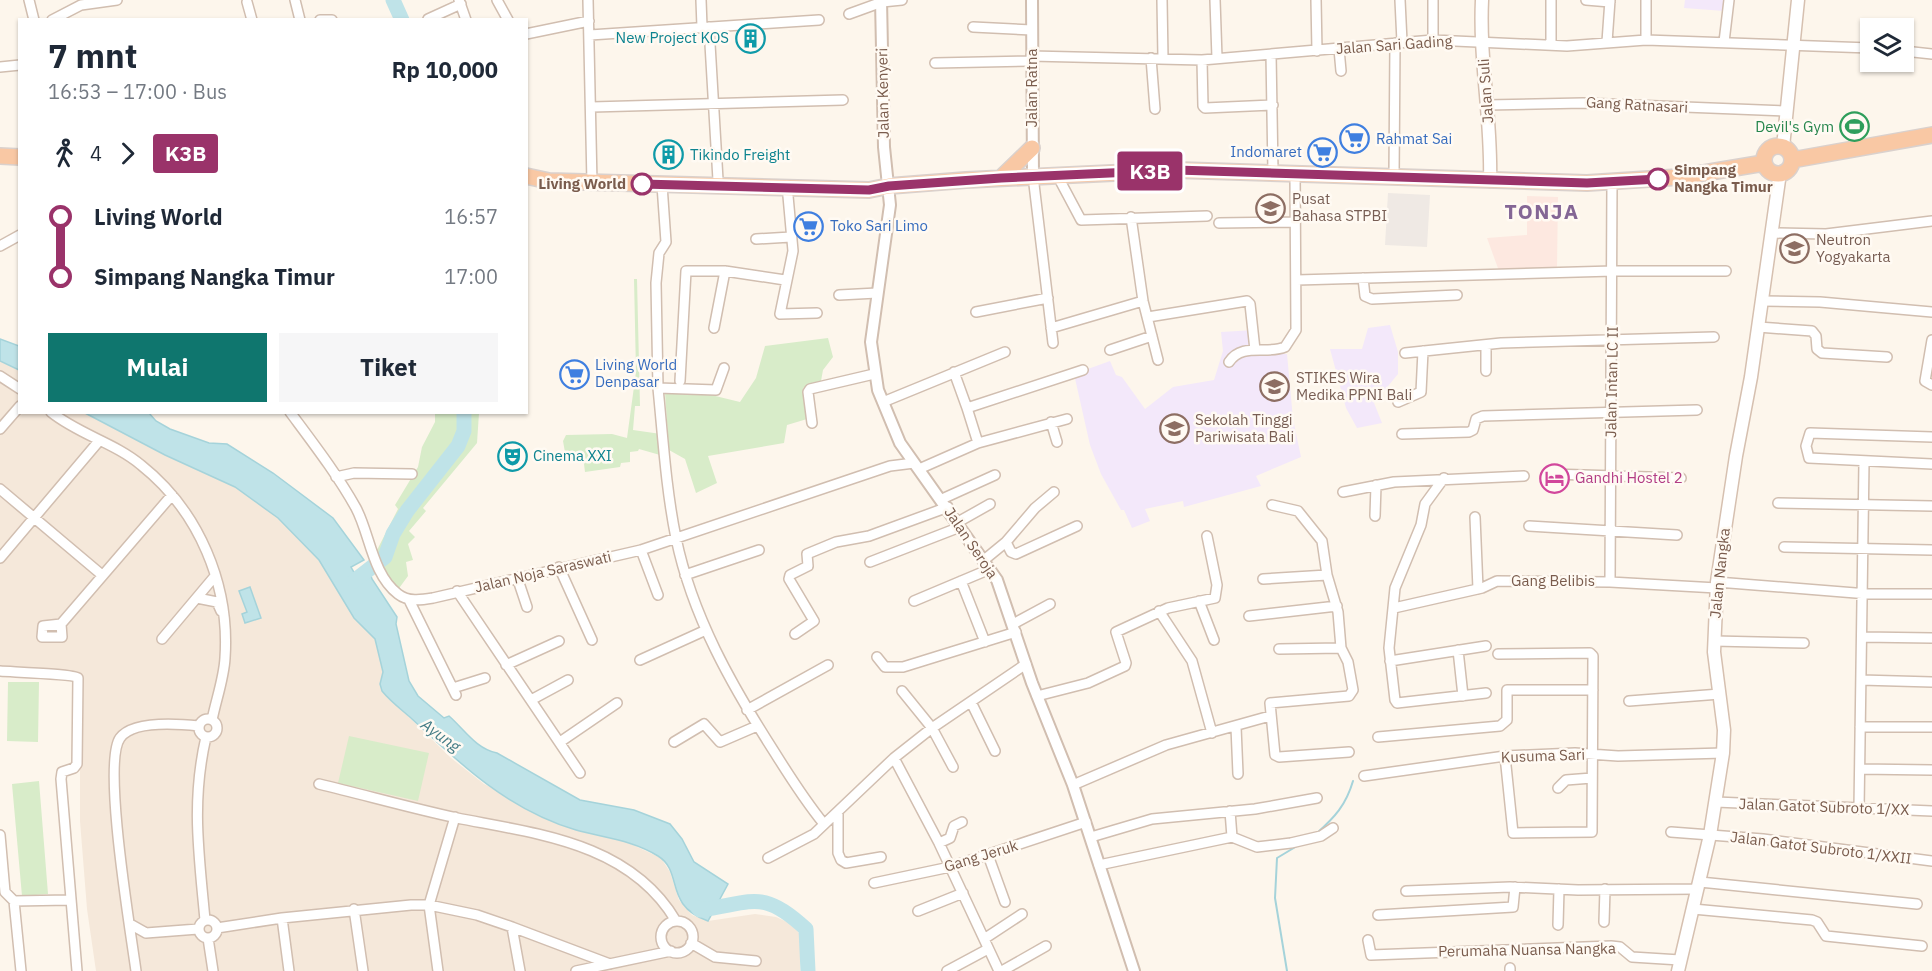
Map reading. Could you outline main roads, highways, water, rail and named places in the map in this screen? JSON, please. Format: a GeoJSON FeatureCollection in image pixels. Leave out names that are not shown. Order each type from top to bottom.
{"type":"FeatureCollection","features":[{"type":"Feature","properties":{"kind":"highway"},"geometry":{"type":"LineString","coordinates":[[1792,160],[1932,135]]}},
{"type":"Feature","properties":{"kind":"highway"},"geometry":{"type":"LineString","coordinates":[[1783,147],[1791,153],[1792,160],[1787,170],[1780,173],[1770,172],[1764,163],[1770,149],[1783,147]]}},
{"type":"Feature","properties":{"kind":"highway"},"geometry":{"type":"LineString","coordinates":[[1001,178],[1032,148]]}},
{"type":"Feature","properties":{"kind":"highway"},"geometry":{"type":"LineString","coordinates":[[0,156],[18,157]]}},
{"type":"Feature","properties":{"kind":"highway"},"geometry":{"type":"LineString","coordinates":[[528,177],[536,181],[718,180],[869,190],[889,186],[1001,178],[1033,173],[1057,175],[1273,168],[1295,173],[1394,177],[1490,177],[1612,183],[1711,173],[1764,163]]}},
{"type":"Feature","properties":{"kind":"highway"},"geometry":{"type":"LineString","coordinates":[[592,179],[662,185],[787,186]]}},
{"type":"Feature","properties":{"kind":"main road","name":"Jalan Suli"},"geometry":{"type":"LineString","coordinates":[[1482,0],[1482,42],[1490,177]]}},
{"type":"Feature","properties":{"kind":"main road"},"geometry":{"type":"LineString","coordinates":[[1783,147],[1798,0]]}},
{"type":"Feature","properties":{"kind":"main road","name":"Jalan Nangka"},"geometry":{"type":"LineString","coordinates":[[1679,965],[1710,835],[1723,753],[1714,641],[1717,585],[1780,173]]}},
{"type":"Feature","properties":{"kind":"water"},"geometry":{"type":"Polygon","coordinates":[[[0,339],[18,346],[18,370],[0,361],[0,339]]]}},
{"type":"Feature","properties":{"kind":"water"},"geometry":{"type":"Polygon","coordinates":[[[87,414],[150,414],[156,421],[170,429],[209,443],[227,444],[273,473],[333,518],[364,560],[351,567],[355,574],[368,567],[372,579],[397,617],[396,624],[409,681],[418,696],[444,718],[449,716],[483,747],[580,800],[634,810],[670,824],[682,839],[694,862],[728,884],[708,921],[685,906],[679,898],[666,863],[658,856],[638,846],[576,830],[529,811],[468,770],[382,691],[380,684],[383,672],[375,639],[354,618],[319,560],[278,518],[235,487],[165,455],[87,414]]]}},
{"type":"Feature","properties":{"kind":"water"},"geometry":{"type":"Polygon","coordinates":[[[250,587],[261,618],[245,623],[242,614],[247,612],[239,591],[250,587]]]}},
{"type":"Feature","properties":{"kind":"waterway"},"geometry":{"type":"LineString","coordinates":[[393,0],[401,18]]}},
{"type":"Feature","properties":{"kind":"waterway"},"geometry":{"type":"LineString","coordinates":[[354,581],[385,557],[393,534],[407,511],[458,446],[464,431],[464,414]]}},
{"type":"Feature","properties":{"kind":"waterway"},"geometry":{"type":"LineString","coordinates":[[1316,834],[1339,810],[1353,781]]}},
{"type":"Feature","properties":{"kind":"waterway"},"geometry":{"type":"LineString","coordinates":[[1287,971],[1275,898],[1277,858],[1297,846]]}},
{"type":"Feature","properties":{"kind":"waterway","name":"Ayung"},"geometry":{"type":"LineString","coordinates":[[698,908],[700,910],[756,901],[778,908],[806,929],[808,971]]}},
{"type":"Feature","properties":{"kind":"place","name":"New Project KOS"},"geometry":{"type":"Point","coordinates":[750,38]}},
{"type":"Feature","properties":{"kind":"place","name":"Devil's Gym"},"geometry":{"type":"Point","coordinates":[1855,127]}},
{"type":"Feature","properties":{"kind":"place","name":"Rahmat Sai"},"geometry":{"type":"Point","coordinates":[1355,139]}},
{"type":"Feature","properties":{"kind":"place","name":"Indomaret"},"geometry":{"type":"Point","coordinates":[1323,152]}},
{"type":"Feature","properties":{"kind":"place","name":"Tikindo Freight"},"geometry":{"type":"Point","coordinates":[669,155]}},
{"type":"Feature","properties":{"kind":"place","name":"Simpang Nangka Timur"},"geometry":{"type":"Point","coordinates":[1658,179]}},
{"type":"Feature","properties":{"kind":"place","name":"Living World"},"geometry":{"type":"Point","coordinates":[642,184]}},
{"type":"Feature","properties":{"kind":"place","name":"Pusat Bahasa STPBI"},"geometry":{"type":"Point","coordinates":[1271,208]}},
{"type":"Feature","properties":{"kind":"place","name":"Toko Sari Limo"},"geometry":{"type":"Point","coordinates":[809,226]}},
{"type":"Feature","properties":{"kind":"place","name":"Neutron Yogyakarta"},"geometry":{"type":"Point","coordinates":[1795,249]}},
{"type":"Feature","properties":{"kind":"place","name":"Living World Denpasar"},"geometry":{"type":"Point","coordinates":[574,374]}},
{"type":"Feature","properties":{"kind":"place","name":"STIKES Wira Medika PPNI Bali"},"geometry":{"type":"Point","coordinates":[1275,387]}},
{"type":"Feature","properties":{"kind":"place","name":"Sekolah Tinggi Pariwisata Bali"},"geometry":{"type":"Point","coordinates":[1174,429]}},
{"type":"Feature","properties":{"kind":"place","name":"Cinema XXI"},"geometry":{"type":"Point","coordinates":[512,456]}},
{"type":"Feature","properties":{"kind":"place","name":"Gandhi Hostel 2"},"geometry":{"type":"Point","coordinates":[1554,478]}},
{"type":"Feature","properties":{"kind":"district","name":"TONJA"},"geometry":{"type":"Point","coordinates":[1542,212]}}]}
